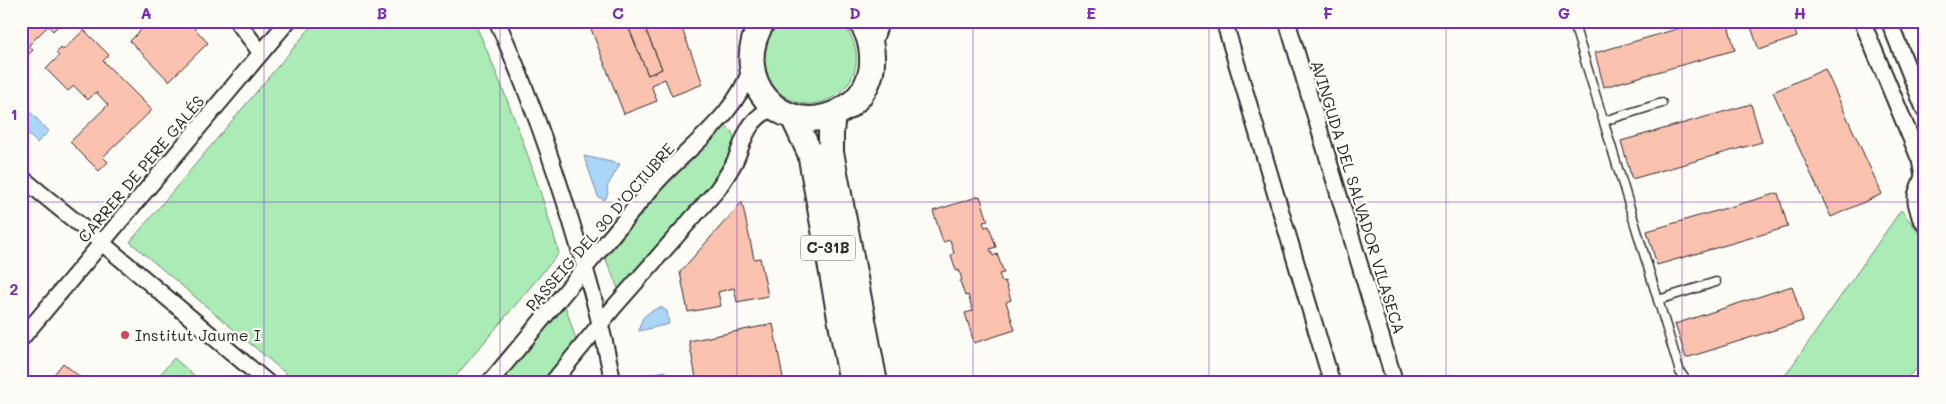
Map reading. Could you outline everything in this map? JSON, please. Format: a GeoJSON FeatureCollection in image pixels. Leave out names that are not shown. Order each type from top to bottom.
{"type":"FeatureCollection","features":[{"type":"Feature","properties":{"kind":"main road"},"geometry":{"type":"LineString","coordinates":[[784,112],[806,119],[820,119],[848,107],[860,95],[868,80],[872,64],[872,47],[860,21]]}},
{"type":"Feature","properties":{"kind":"main road","name":"C-31B"},"geometry":{"type":"LineString","coordinates":[[757,25],[750,50],[751,68],[755,83],[764,96],[784,112],[810,153],[852,383]]}},
{"type":"Feature","properties":{"kind":"main road","name":"C-31B"},"geometry":{"type":"LineString","coordinates":[[833,115],[831,152],[875,383]]}},
{"type":"Feature","properties":{"kind":"street"},"geometry":{"type":"LineString","coordinates":[[237,21],[261,53]]}},
{"type":"Feature","properties":{"kind":"street","name":"CARRER DE PERE GALÉS"},"geometry":{"type":"LineString","coordinates":[[21,339],[288,21]]}},
{"type":"Feature","properties":{"kind":"street"},"geometry":{"type":"LineString","coordinates":[[497,21],[548,148],[586,268],[613,383]]}},
{"type":"Feature","properties":{"kind":"street"},"geometry":{"type":"LineString","coordinates":[[872,47],[881,21]]}},
{"type":"Feature","properties":{"kind":"street"},"geometry":{"type":"LineString","coordinates":[[1224,21],[1332,383]]}},
{"type":"Feature","properties":{"kind":"street","name":"AVINGUDA DEL SALVADOR VILASECA"},"geometry":{"type":"LineString","coordinates":[[1287,21],[1395,383]]}},
{"type":"Feature","properties":{"kind":"street"},"geometry":{"type":"LineString","coordinates":[[1862,21],[1920,160],[1922,176],[1916,202],[1920,217],[1925,224]]}},
{"type":"Feature","properties":{"kind":"street"},"geometry":{"type":"LineString","coordinates":[[1888,21],[1925,111]]}},
{"type":"Feature","properties":{"kind":"street","name":"PASSEIG DEL 30 D'OCTUBRE"},"geometry":{"type":"LineString","coordinates":[[489,383],[657,183],[729,109],[742,91],[751,68]]}},
{"type":"Feature","properties":{"kind":"street"},"geometry":{"type":"LineString","coordinates":[[552,383],[614,307],[717,190],[728,175],[748,128],[762,113],[784,112]]}},
{"type":"Feature","properties":{"kind":"street"},"geometry":{"type":"LineString","coordinates":[[21,177],[268,383]]}},
{"type":"Feature","properties":{"kind":"lane"},"geometry":{"type":"LineString","coordinates":[[1574,21],[1680,372],[1688,383]]}},
{"type":"Feature","properties":{"kind":"lane"},"geometry":{"type":"LineString","coordinates":[[1604,121],[1662,103]]}},
{"type":"Feature","properties":{"kind":"lane"},"geometry":{"type":"LineString","coordinates":[[1658,300],[1716,282]]}},
{"type":"Feature","properties":{"kind":"green space"},"geometry":{"type":"Polygon","coordinates":[[[316,21],[474,21],[521,136],[559,253],[450,383],[297,383],[130,242],[316,21]]]}},
{"type":"Feature","properties":{"kind":"green space"},"geometry":{"type":"Polygon","coordinates":[[[780,21],[840,21],[853,41],[856,60],[852,77],[841,91],[827,100],[810,104],[792,101],[773,86],[764,69],[763,50],[766,39],[780,21]]]}},
{"type":"Feature","properties":{"kind":"green space"},"geometry":{"type":"Polygon","coordinates":[[[723,124],[732,132],[736,142],[724,171],[620,293],[604,255],[663,185],[723,124]]]}},
{"type":"Feature","properties":{"kind":"green space"},"geometry":{"type":"Polygon","coordinates":[[[1901,210],[1925,240],[1925,362],[1901,383],[1780,383],[1901,210]]]}},
{"type":"Feature","properties":{"kind":"green space"},"geometry":{"type":"Polygon","coordinates":[[[564,302],[577,343],[544,383],[496,383],[564,302]]]}},
{"type":"Feature","properties":{"kind":"green space"},"geometry":{"type":"Polygon","coordinates":[[[174,358],[203,383],[153,383],[174,358]]]}},
{"type":"Feature","properties":{"kind":"water"},"geometry":{"type":"Polygon","coordinates":[[[25,107],[49,131],[37,143],[21,127],[21,111],[25,107]]]}},
{"type":"Feature","properties":{"kind":"water"},"geometry":{"type":"Polygon","coordinates":[[[584,156],[620,164],[607,187],[608,193],[605,200],[598,197],[584,156]]]}},
{"type":"Feature","properties":{"kind":"water"},"geometry":{"type":"Polygon","coordinates":[[[661,307],[667,311],[669,324],[639,331],[643,318],[661,307]]]}},
{"type":"Feature","properties":{"kind":"water"},"geometry":{"type":"Polygon","coordinates":[[[665,371],[668,383],[651,383],[649,374],[665,371]]]}},
{"type":"Feature","properties":{"kind":"building"},"geometry":{"type":"Polygon","coordinates":[[[21,21],[63,21],[53,31],[48,26],[29,45],[33,50],[23,60],[21,21]]]}},
{"type":"Feature","properties":{"kind":"building"},"geometry":{"type":"Polygon","coordinates":[[[150,21],[188,21],[208,43],[169,81],[130,41],[150,21]]]}},
{"type":"Feature","properties":{"kind":"building"},"geometry":{"type":"Polygon","coordinates":[[[588,21],[626,21],[648,75],[662,69],[642,21],[679,21],[703,84],[672,96],[665,79],[651,85],[657,101],[624,114],[588,21]]]}},
{"type":"Feature","properties":{"kind":"building"},"geometry":{"type":"Polygon","coordinates":[[[626,21],[642,21],[662,69],[648,75],[626,21]]]}},
{"type":"Feature","properties":{"kind":"building"},"geometry":{"type":"Polygon","coordinates":[[[1704,21],[1727,21],[1735,50],[1604,87],[1595,53],[1704,21]]]}},
{"type":"Feature","properties":{"kind":"building"},"geometry":{"type":"Polygon","coordinates":[[[1749,21],[1792,21],[1797,37],[1759,50],[1749,21]]]}},
{"type":"Feature","properties":{"kind":"building"},"geometry":{"type":"Polygon","coordinates":[[[84,30],[109,55],[103,61],[152,110],[103,157],[108,162],[99,171],[70,142],[108,105],[96,92],[88,100],[74,86],[68,91],[46,69],[59,56],[56,53],[61,48],[63,50],[84,30]]]}},
{"type":"Feature","properties":{"kind":"building"},"geometry":{"type":"Polygon","coordinates":[[[1825,69],[1882,194],[1831,217],[1773,92],[1825,69]]]}},
{"type":"Feature","properties":{"kind":"building"},"geometry":{"type":"Polygon","coordinates":[[[1751,104],[1762,142],[1632,179],[1621,141],[1751,104]]]}},
{"type":"Feature","properties":{"kind":"building"},"geometry":{"type":"Polygon","coordinates":[[[1778,193],[1788,227],[1657,265],[1647,231],[1778,193]]]}},
{"type":"Feature","properties":{"kind":"building"},"geometry":{"type":"Polygon","coordinates":[[[980,196],[988,221],[983,222],[985,227],[989,226],[996,247],[990,249],[993,256],[997,254],[1004,273],[999,274],[1002,282],[1005,281],[1011,300],[1006,302],[1015,330],[974,343],[965,313],[973,311],[968,295],[965,296],[959,270],[956,271],[951,255],[954,253],[950,240],[943,242],[933,211],[980,196]]]}},
{"type":"Feature","properties":{"kind":"building"},"geometry":{"type":"Polygon","coordinates":[[[742,202],[754,259],[760,258],[768,296],[737,302],[734,288],[718,292],[721,306],[688,312],[680,272],[742,202]]]}},
{"type":"Feature","properties":{"kind":"building"},"geometry":{"type":"Polygon","coordinates":[[[1792,286],[1803,321],[1686,358],[1675,324],[1792,286]]]}},
{"type":"Feature","properties":{"kind":"building"},"geometry":{"type":"Polygon","coordinates":[[[773,324],[784,383],[697,383],[689,341],[773,324]]]}},
{"type":"Feature","properties":{"kind":"building"},"geometry":{"type":"Polygon","coordinates":[[[63,363],[87,383],[47,383],[63,363]]]}},
{"type":"Feature","properties":{"kind":"place","name":"Institut Jaume I"},"geometry":{"type":"Point","coordinates":[125,335]}}]}
